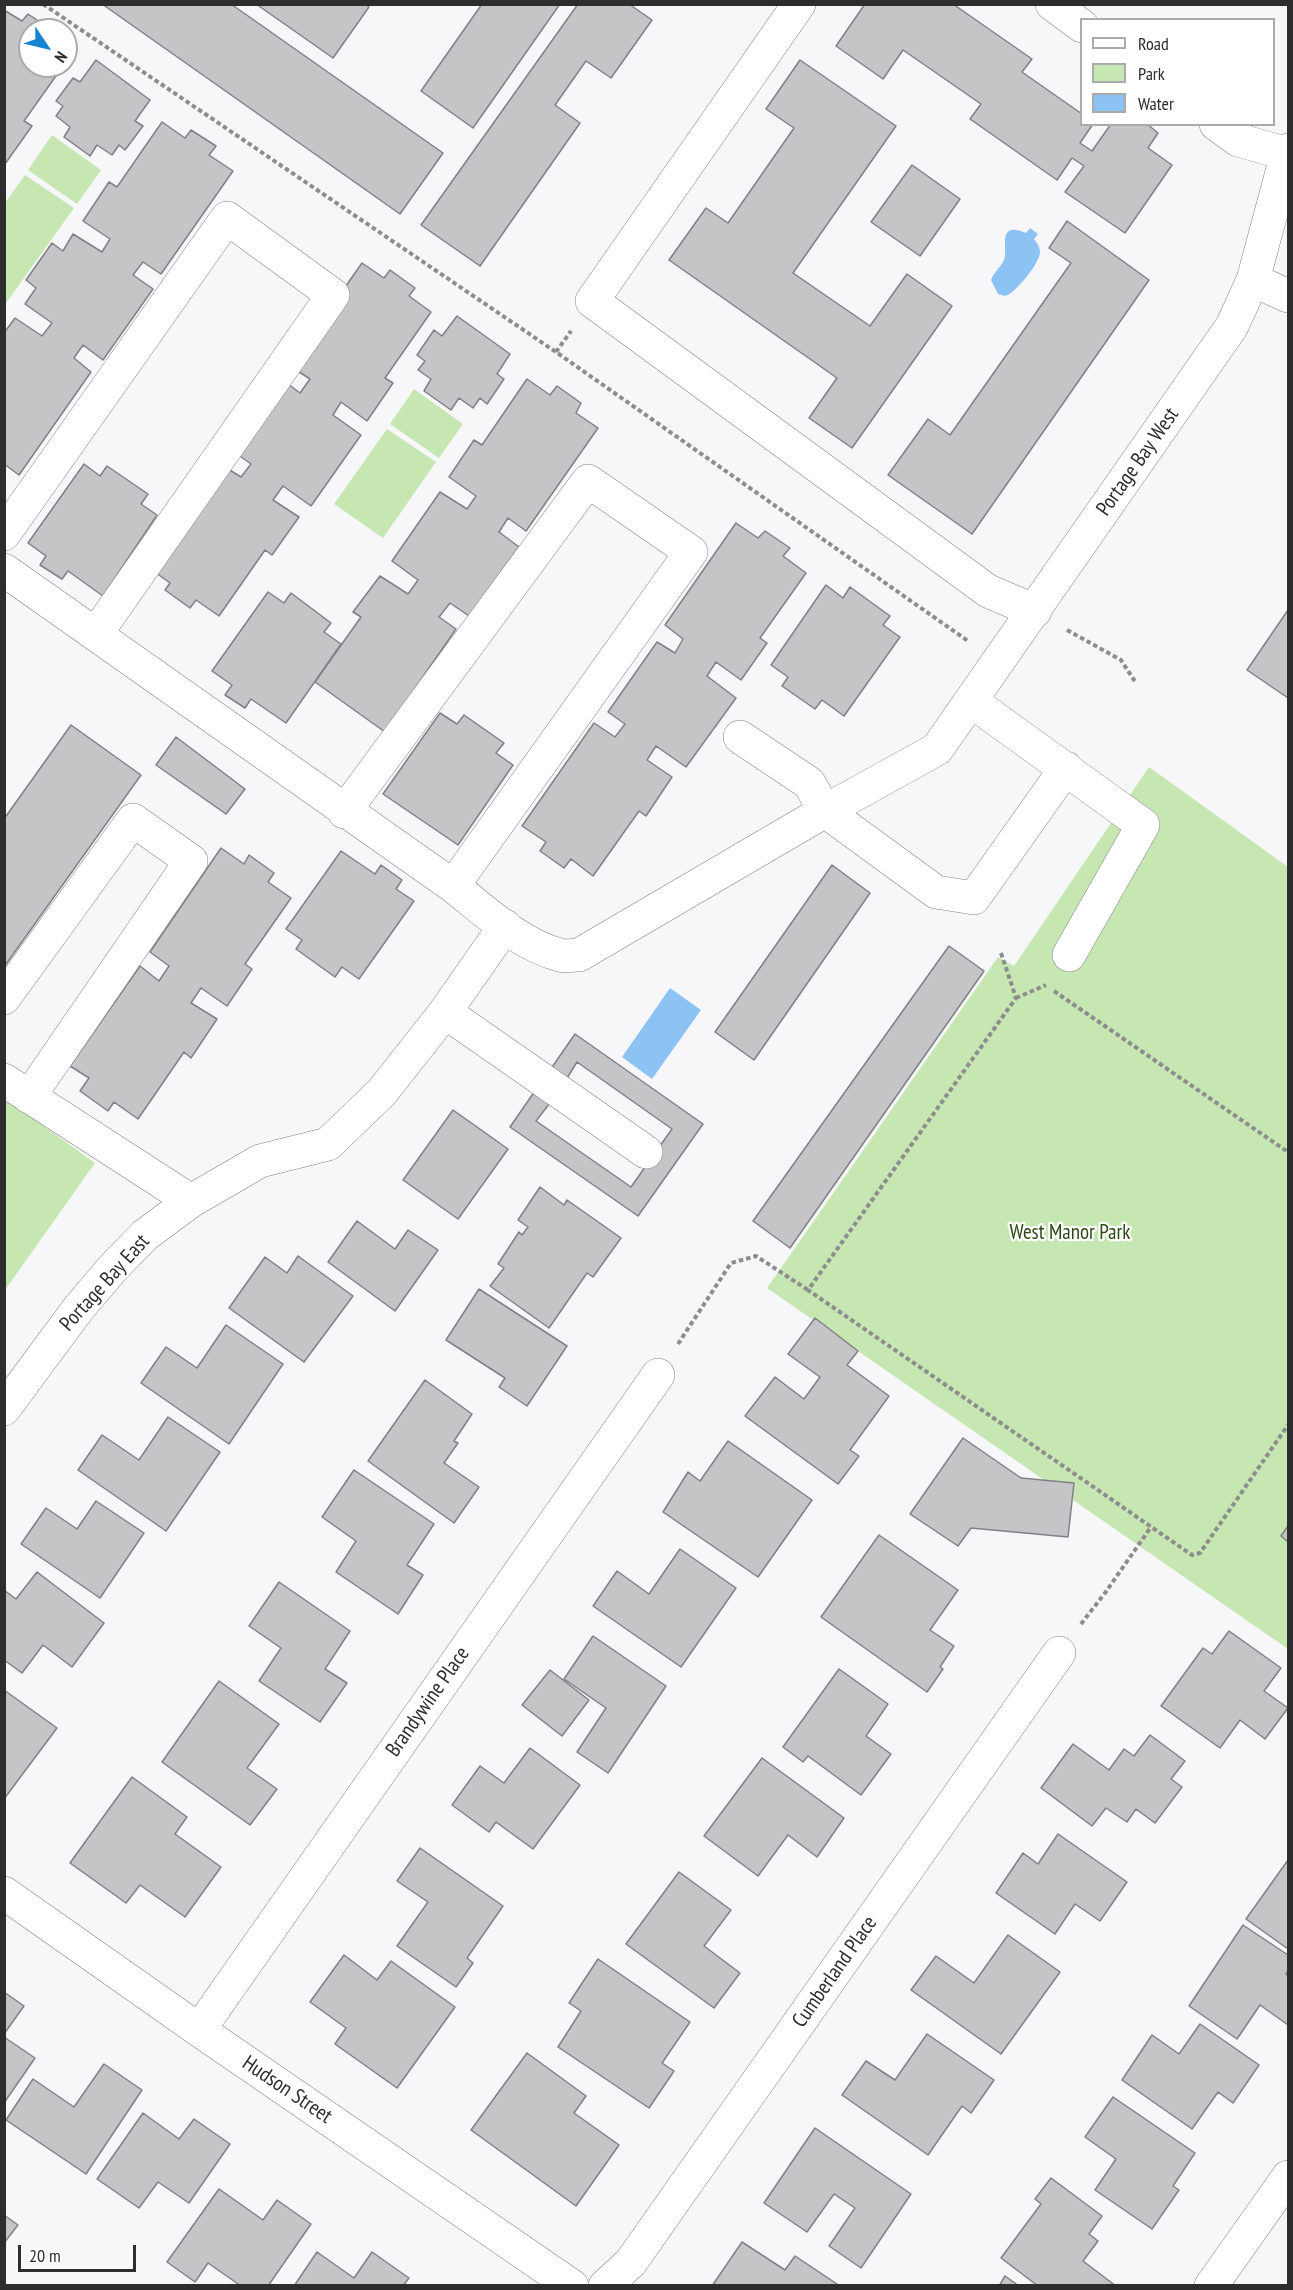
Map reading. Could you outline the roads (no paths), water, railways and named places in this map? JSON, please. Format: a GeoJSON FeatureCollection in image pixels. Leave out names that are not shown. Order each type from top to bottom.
{"type":"FeatureCollection","features":[{"type":"Feature","properties":{"kind":"street"},"geometry":{"type":"LineString","coordinates":[[800,4],[592,301],[988,591],[1035,611]]}},
{"type":"Feature","properties":{"kind":"street"},"geometry":{"type":"LineString","coordinates":[[1052,4],[1080,25]]}},
{"type":"Feature","properties":{"kind":"street"},"geometry":{"type":"LineString","coordinates":[[1219,126],[1238,140],[1288,152]]}},
{"type":"Feature","properties":{"kind":"street","name":"Portage Bay West"},"geometry":{"type":"LineString","coordinates":[[825,811],[937,749],[1035,611],[1233,326],[1253,280],[1288,152]]}},
{"type":"Feature","properties":{"kind":"street"},"geometry":{"type":"LineString","coordinates":[[4,534],[227,218],[333,295],[96,634]]}},
{"type":"Feature","properties":{"kind":"street"},"geometry":{"type":"LineString","coordinates":[[1253,280],[1288,296]]}},
{"type":"Feature","properties":{"kind":"street"},"geometry":{"type":"LineString","coordinates":[[344,812],[588,481],[691,552],[453,886]]}},
{"type":"Feature","properties":{"kind":"street"},"geometry":{"type":"LineString","coordinates":[[4,570],[344,812],[453,886],[505,926],[534,945],[562,956],[579,955],[825,811]]}},
{"type":"Feature","properties":{"kind":"street"},"geometry":{"type":"LineString","coordinates":[[971,701],[1143,825],[1069,955]]}},
{"type":"Feature","properties":{"kind":"street"},"geometry":{"type":"LineString","coordinates":[[740,737],[808,783],[825,811],[936,892],[974,898],[1066,768]]}},
{"type":"Feature","properties":{"kind":"street"},"geometry":{"type":"LineString","coordinates":[[4,998],[133,820],[191,861],[17,1089],[191,1201]]}},
{"type":"Feature","properties":{"kind":"street"},"geometry":{"type":"LineString","coordinates":[[505,926],[446,1012],[646,1152]]}},
{"type":"Feature","properties":{"kind":"street","name":"Portage Bay East"},"geometry":{"type":"LineString","coordinates":[[4,1409],[78,1309],[112,1269],[146,1235],[191,1201],[260,1161],[328,1144],[382,1092],[446,1012]]}},
{"type":"Feature","properties":{"kind":"street","name":"Brandywine Place"},"geometry":{"type":"LineString","coordinates":[[199,2030],[658,1375]]}},
{"type":"Feature","properties":{"kind":"street","name":"Cumberland Place"},"geometry":{"type":"LineString","coordinates":[[605,2286],[631,2262],[1059,1653]]}},
{"type":"Feature","properties":{"kind":"street","name":"Hudson Street"},"geometry":{"type":"LineString","coordinates":[[4,1893],[572,2286]]}},
{"type":"Feature","properties":{"kind":"street"},"geometry":{"type":"LineString","coordinates":[[1211,2286],[1288,2177]]}},
{"type":"Feature","properties":{"kind":"water"},"geometry":{"type":"Polygon","coordinates":[[[1030,228],[1038,234],[1034,239],[1040,250],[1039,257],[1015,290],[1005,296],[998,294],[991,280],[1004,260],[1007,233],[1010,230],[1016,230],[1026,233],[1030,228]]]}},
{"type":"Feature","properties":{"kind":"water"},"geometry":{"type":"Polygon","coordinates":[[[670,988],[701,1010],[652,1079],[622,1057],[670,988]]]}},
{"type":"Feature","properties":{"kind":"park label","name":"West Manor Park"},"geometry":{"type":"Point","coordinates":[1070,1233]}}]}
